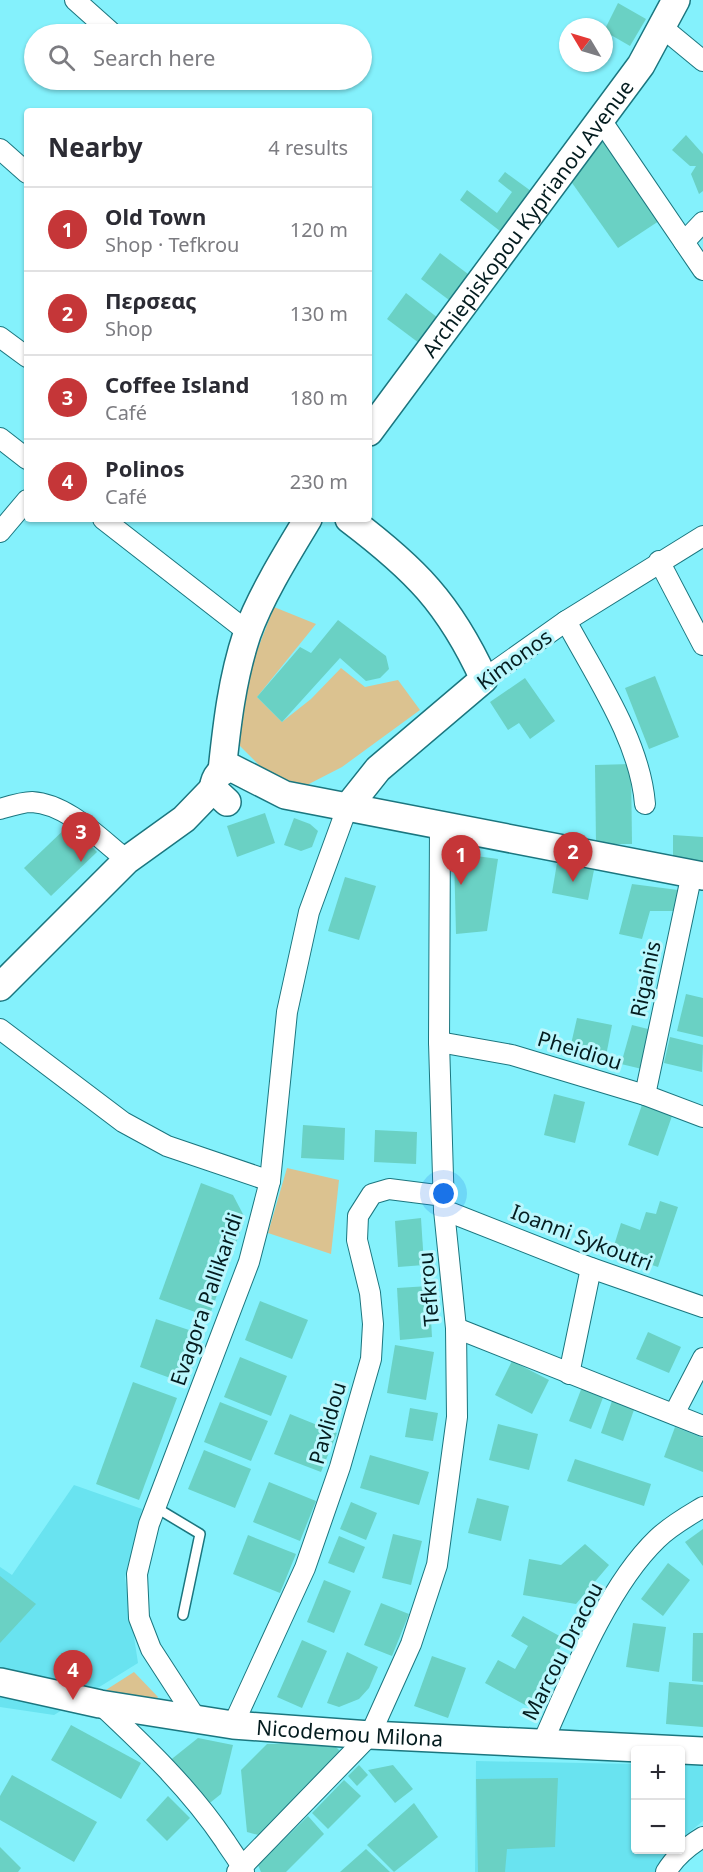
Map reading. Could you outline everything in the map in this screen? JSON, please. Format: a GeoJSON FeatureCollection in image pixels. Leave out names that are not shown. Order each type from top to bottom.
{"type":"FeatureCollection","features":[{"type":"Feature","properties":{"kind":"street"},"geometry":{"type":"LineString","coordinates":[[75,0],[102,24]]}},
{"type":"Feature","properties":{"kind":"street","name":"Archiepiskopou Kyprianou Avenue"},"geometry":{"type":"LineString","coordinates":[[372,428],[641,65],[663,28],[676,0]]}},
{"type":"Feature","properties":{"kind":"street"},"geometry":{"type":"LineString","coordinates":[[663,28],[703,61]]}},
{"type":"Feature","properties":{"kind":"street"},"geometry":{"type":"LineString","coordinates":[[601,120],[703,270]]}},
{"type":"Feature","properties":{"kind":"street"},"geometry":{"type":"LineString","coordinates":[[0,149],[24,169]]}},
{"type":"Feature","properties":{"kind":"street"},"geometry":{"type":"LineString","coordinates":[[684,242],[703,222]]}},
{"type":"Feature","properties":{"kind":"street"},"geometry":{"type":"LineString","coordinates":[[0,336],[24,355]]}},
{"type":"Feature","properties":{"kind":"street"},"geometry":{"type":"LineString","coordinates":[[0,438],[24,457]]}},
{"type":"Feature","properties":{"kind":"street"},"geometry":{"type":"LineString","coordinates":[[3,530],[24,504]]}},
{"type":"Feature","properties":{"kind":"street"},"geometry":{"type":"LineString","coordinates":[[107,522],[248,632]]}},
{"type":"Feature","properties":{"kind":"street"},"geometry":{"type":"LineString","coordinates":[[230,787],[231,693],[248,632],[287,553],[306,522]]}},
{"type":"Feature","properties":{"kind":"street"},"geometry":{"type":"LineString","coordinates":[[353,522],[418,576],[439,600],[454,621],[484,679]]}},
{"type":"Feature","properties":{"kind":"street","name":"Kimonos"},"geometry":{"type":"LineString","coordinates":[[347,808],[378,769],[484,679],[567,621],[659,561],[703,536]]}},
{"type":"Feature","properties":{"kind":"street"},"geometry":{"type":"LineString","coordinates":[[659,561],[703,645]]}},
{"type":"Feature","properties":{"kind":"street"},"geometry":{"type":"LineString","coordinates":[[567,621],[631,745],[643,778],[645,804]]}},
{"type":"Feature","properties":{"kind":"street"},"geometry":{"type":"LineString","coordinates":[[0,987],[128,860],[230,787],[285,795],[698,874]]}},
{"type":"Feature","properties":{"kind":"street"},"geometry":{"type":"LineString","coordinates":[[0,809],[32,802],[52,807],[70,816],[128,860]]}},
{"type":"Feature","properties":{"kind":"street","name":"Evagora Pallikaridi"},"geometry":{"type":"LineString","coordinates":[[197,1720],[151,1649],[139,1618],[137,1574],[155,1507],[249,1262],[270,1181],[287,1012],[309,912],[347,808]]}},
{"type":"Feature","properties":{"kind":"street","name":"Tefkrou"},"geometry":{"type":"LineString","coordinates":[[241,1870],[370,1735],[411,1644],[437,1565],[457,1417],[456,1328],[444,1203],[439,1042],[440,824]]}},
{"type":"Feature","properties":{"kind":"street","name":"Rigainis"},"geometry":{"type":"LineString","coordinates":[[645,1095],[698,874]]}},
{"type":"Feature","properties":{"kind":"street"},"geometry":{"type":"LineString","coordinates":[[0,1029],[123,1122],[167,1146],[270,1181]]}},
{"type":"Feature","properties":{"kind":"street","name":"Pheidiou"},"geometry":{"type":"LineString","coordinates":[[439,1042],[512,1055],[645,1095],[703,1118]]}},
{"type":"Feature","properties":{"kind":"street","name":"Pavlidou"},"geometry":{"type":"LineString","coordinates":[[233,1725],[305,1568],[340,1467],[371,1359],[373,1324],[370,1293],[357,1240],[358,1216],[372,1194],[389,1189],[444,1203]]}},
{"type":"Feature","properties":{"kind":"street","name":"Ioanni Sykoutri"},"geometry":{"type":"LineString","coordinates":[[444,1203],[591,1268],[703,1307]]}},
{"type":"Feature","properties":{"kind":"street"},"geometry":{"type":"LineString","coordinates":[[568,1374],[591,1268]]}},
{"type":"Feature","properties":{"kind":"street"},"geometry":{"type":"LineString","coordinates":[[456,1328],[703,1426]]}},
{"type":"Feature","properties":{"kind":"street"},"geometry":{"type":"LineString","coordinates":[[674,1414],[703,1358]]}},
{"type":"Feature","properties":{"kind":"street","name":"Marcou Dracou"},"geometry":{"type":"LineString","coordinates":[[542,1744],[595,1631],[624,1580],[657,1539],[703,1507]]}},
{"type":"Feature","properties":{"kind":"street","name":"Nicodemou Milona"},"geometry":{"type":"LineString","coordinates":[[0,1682],[100,1704],[233,1725],[370,1735],[703,1750]]}},
{"type":"Feature","properties":{"kind":"street"},"geometry":{"type":"LineString","coordinates":[[100,1704],[150,1750],[209,1817],[241,1870]]}},
{"type":"Feature","properties":{"kind":"street"},"geometry":{"type":"LineString","coordinates":[[666,1872],[672,1862],[691,1844],[703,1838]]}},
{"type":"Feature","properties":{"kind":"lane"},"geometry":{"type":"LineString","coordinates":[[155,1507],[200,1534],[183,1615]]}},
{"type":"Feature","properties":{"kind":"lane"},"geometry":{"type":"LineString","coordinates":[[58,1695],[65,1666]]}},
{"type":"Feature","properties":{"kind":"shaded area"},"geometry":{"type":"Polygon","coordinates":[[[274,607],[316,624],[257,697],[282,722],[311,699],[341,668],[365,687],[398,680],[420,710],[342,767],[305,786],[269,775],[235,741],[243,687],[274,607]]]}},
{"type":"Feature","properties":{"kind":"shaded area"},"geometry":{"type":"Polygon","coordinates":[[[287,1168],[339,1180],[331,1254],[268,1233],[287,1168]]]}},
{"type":"Feature","properties":{"kind":"shaded area"},"geometry":{"type":"Polygon","coordinates":[[[74,1485],[142,1509],[125,1578],[138,1663],[54,1715],[0,1707],[0,1567],[12,1575],[74,1485]]]}},
{"type":"Feature","properties":{"kind":"shaded area"},"geometry":{"type":"Polygon","coordinates":[[[134,1672],[158,1697],[151,1708],[98,1695],[134,1672]]]}},
{"type":"Feature","properties":{"kind":"shaded area"},"geometry":{"type":"Polygon","coordinates":[[[476,1761],[631,1764],[631,1854],[670,1854],[658,1872],[475,1872],[476,1761]]]}},
{"type":"Feature","properties":{"kind":"shaded area"},"geometry":{"type":"Polygon","coordinates":[[[685,1765],[703,1766],[703,1821],[685,1836],[685,1765]]]}},
{"type":"Feature","properties":{"kind":"building"},"geometry":{"type":"Polygon","coordinates":[[[618,3],[646,19],[630,46],[613,36],[613,18],[610,18],[618,3]]]}},
{"type":"Feature","properties":{"kind":"building"},"geometry":{"type":"Polygon","coordinates":[[[686,135],[703,154],[703,191],[699,194],[691,174],[696,166],[690,166],[672,150],[686,135]]]}},
{"type":"Feature","properties":{"kind":"building"},"geometry":{"type":"Polygon","coordinates":[[[605,138],[662,219],[618,248],[570,180],[605,138]]]}},
{"type":"Feature","properties":{"kind":"building"},"geometry":{"type":"Polygon","coordinates":[[[505,172],[531,191],[500,231],[460,200],[467,190],[497,213],[512,192],[498,181],[505,172]]]}},
{"type":"Feature","properties":{"kind":"building"},"geometry":{"type":"Polygon","coordinates":[[[440,253],[472,277],[453,303],[421,279],[440,253]]]}},
{"type":"Feature","properties":{"kind":"building"},"geometry":{"type":"Polygon","coordinates":[[[406,293],[438,318],[419,343],[387,319],[406,293]]]}},
{"type":"Feature","properties":{"kind":"building"},"geometry":{"type":"Polygon","coordinates":[[[338,620],[386,656],[389,669],[380,678],[366,681],[340,658],[282,722],[257,697],[300,647],[311,653],[338,620]]]}},
{"type":"Feature","properties":{"kind":"building"},"geometry":{"type":"Polygon","coordinates":[[[655,676],[679,737],[649,749],[625,688],[655,676]]]}},
{"type":"Feature","properties":{"kind":"building"},"geometry":{"type":"Polygon","coordinates":[[[525,678],[555,721],[530,739],[519,723],[508,730],[490,702],[525,678]]]}},
{"type":"Feature","properties":{"kind":"building"},"geometry":{"type":"Polygon","coordinates":[[[631,764],[632,844],[596,844],[595,765],[631,764]]]}},
{"type":"Feature","properties":{"kind":"building"},"geometry":{"type":"Polygon","coordinates":[[[265,813],[275,843],[237,857],[227,826],[265,813]]]}},
{"type":"Feature","properties":{"kind":"building"},"geometry":{"type":"Polygon","coordinates":[[[294,818],[310,824],[318,831],[312,847],[301,851],[284,845],[294,818]]]}},
{"type":"Feature","properties":{"kind":"building"},"geometry":{"type":"Polygon","coordinates":[[[70,824],[97,852],[51,896],[24,868],[70,824]]]}},
{"type":"Feature","properties":{"kind":"building"},"geometry":{"type":"Polygon","coordinates":[[[673,835],[703,837],[703,868],[673,862],[673,835]]]}},
{"type":"Feature","properties":{"kind":"building"},"geometry":{"type":"Polygon","coordinates":[[[454,855],[498,859],[487,931],[456,934],[454,855]]]}},
{"type":"Feature","properties":{"kind":"building"},"geometry":{"type":"Polygon","coordinates":[[[557,863],[594,870],[588,900],[552,893],[557,863]]]}},
{"type":"Feature","properties":{"kind":"building"},"geometry":{"type":"Polygon","coordinates":[[[345,877],[376,886],[359,940],[328,931],[345,877]]]}},
{"type":"Feature","properties":{"kind":"building"},"geometry":{"type":"Polygon","coordinates":[[[632,884],[678,890],[677,911],[650,911],[642,939],[619,934],[632,884]]]}},
{"type":"Feature","properties":{"kind":"building"},"geometry":{"type":"Polygon","coordinates":[[[686,994],[703,998],[703,1037],[677,1031],[686,994]]]}},
{"type":"Feature","properties":{"kind":"building"},"geometry":{"type":"Polygon","coordinates":[[[577,1018],[612,1025],[605,1061],[569,1053],[577,1018]]]}},
{"type":"Feature","properties":{"kind":"building"},"geometry":{"type":"Polygon","coordinates":[[[632,1025],[652,1030],[642,1069],[621,1064],[632,1025]]]}},
{"type":"Feature","properties":{"kind":"building"},"geometry":{"type":"Polygon","coordinates":[[[670,1037],[703,1045],[702,1072],[664,1063],[670,1037]]]}},
{"type":"Feature","properties":{"kind":"building"},"geometry":{"type":"Polygon","coordinates":[[[554,1094],[585,1102],[575,1143],[544,1135],[554,1094]]]}},
{"type":"Feature","properties":{"kind":"building"},"geometry":{"type":"Polygon","coordinates":[[[642,1105],[672,1116],[658,1156],[628,1145],[642,1105]]]}},
{"type":"Feature","properties":{"kind":"building"},"geometry":{"type":"Polygon","coordinates":[[[303,1125],[345,1128],[344,1160],[301,1158],[303,1125]]]}},
{"type":"Feature","properties":{"kind":"building"},"geometry":{"type":"Polygon","coordinates":[[[375,1130],[417,1132],[416,1164],[374,1162],[375,1130]]]}},
{"type":"Feature","properties":{"kind":"building"},"geometry":{"type":"Polygon","coordinates":[[[201,1183],[233,1195],[245,1218],[209,1317],[159,1299],[201,1183]]]}},
{"type":"Feature","properties":{"kind":"building"},"geometry":{"type":"Polygon","coordinates":[[[660,1201],[678,1207],[658,1267],[612,1252],[621,1223],[640,1230],[646,1212],[656,1214],[660,1201]]]}},
{"type":"Feature","properties":{"kind":"building"},"geometry":{"type":"Polygon","coordinates":[[[421,1218],[424,1265],[398,1267],[395,1221],[421,1218]]]}},
{"type":"Feature","properties":{"kind":"building"},"geometry":{"type":"Polygon","coordinates":[[[429,1286],[432,1337],[400,1340],[397,1288],[429,1286]]]}},
{"type":"Feature","properties":{"kind":"building"},"geometry":{"type":"Polygon","coordinates":[[[260,1301],[308,1320],[292,1359],[245,1340],[260,1301]]]}},
{"type":"Feature","properties":{"kind":"building"},"geometry":{"type":"Polygon","coordinates":[[[156,1319],[201,1334],[184,1383],[140,1367],[156,1319]]]}},
{"type":"Feature","properties":{"kind":"building"},"geometry":{"type":"Polygon","coordinates":[[[648,1332],[681,1347],[669,1373],[636,1359],[648,1332]]]}},
{"type":"Feature","properties":{"kind":"building"},"geometry":{"type":"Polygon","coordinates":[[[395,1345],[434,1352],[426,1400],[387,1393],[395,1345]]]}},
{"type":"Feature","properties":{"kind":"building"},"geometry":{"type":"Polygon","coordinates":[[[240,1357],[287,1376],[271,1416],[224,1397],[240,1357]]]}},
{"type":"Feature","properties":{"kind":"building"},"geometry":{"type":"Polygon","coordinates":[[[512,1361],[549,1380],[532,1414],[495,1395],[512,1361]]]}},
{"type":"Feature","properties":{"kind":"building"},"geometry":{"type":"Polygon","coordinates":[[[133,1382],[177,1398],[139,1500],[96,1484],[133,1382]]]}},
{"type":"Feature","properties":{"kind":"building"},"geometry":{"type":"Polygon","coordinates":[[[582,1387],[604,1395],[591,1429],[569,1421],[582,1387]]]}},
{"type":"Feature","properties":{"kind":"building"},"geometry":{"type":"Polygon","coordinates":[[[613,1398],[635,1407],[623,1441],[601,1433],[613,1398]]]}},
{"type":"Feature","properties":{"kind":"building"},"geometry":{"type":"Polygon","coordinates":[[[220,1402],[268,1421],[251,1461],[204,1442],[220,1402]]]}},
{"type":"Feature","properties":{"kind":"building"},"geometry":{"type":"Polygon","coordinates":[[[410,1408],[438,1413],[433,1441],[405,1437],[410,1408]]]}},
{"type":"Feature","properties":{"kind":"building"},"geometry":{"type":"Polygon","coordinates":[[[290,1414],[337,1433],[321,1472],[274,1454],[290,1414]]]}},
{"type":"Feature","properties":{"kind":"building"},"geometry":{"type":"Polygon","coordinates":[[[498,1424],[538,1434],[529,1470],[489,1460],[498,1424]]]}},
{"type":"Feature","properties":{"kind":"building"},"geometry":{"type":"Polygon","coordinates":[[[675,1427],[703,1438],[703,1472],[664,1457],[675,1427]]]}},
{"type":"Feature","properties":{"kind":"building"},"geometry":{"type":"Polygon","coordinates":[[[204,1450],[251,1469],[235,1508],[188,1489],[204,1450]]]}},
{"type":"Feature","properties":{"kind":"building"},"geometry":{"type":"Polygon","coordinates":[[[370,1455],[429,1472],[419,1505],[360,1488],[370,1455]]]}},
{"type":"Feature","properties":{"kind":"building"},"geometry":{"type":"Polygon","coordinates":[[[575,1459],[651,1484],[644,1506],[567,1481],[575,1459]]]}},
{"type":"Feature","properties":{"kind":"building"},"geometry":{"type":"Polygon","coordinates":[[[269,1482],[316,1501],[300,1541],[253,1522],[269,1482]]]}},
{"type":"Feature","properties":{"kind":"building"},"geometry":{"type":"Polygon","coordinates":[[[477,1498],[509,1506],[501,1541],[468,1533],[477,1498]]]}},
{"type":"Feature","properties":{"kind":"building"},"geometry":{"type":"Polygon","coordinates":[[[351,1502],[377,1513],[366,1540],[340,1529],[351,1502]]]}},
{"type":"Feature","properties":{"kind":"building"},"geometry":{"type":"Polygon","coordinates":[[[703,1529],[703,1566],[685,1542],[703,1529]]]}},
{"type":"Feature","properties":{"kind":"building"},"geometry":{"type":"Polygon","coordinates":[[[393,1534],[422,1541],[411,1585],[382,1578],[393,1534]]]}},
{"type":"Feature","properties":{"kind":"building"},"geometry":{"type":"Polygon","coordinates":[[[248,1535],[296,1554],[280,1593],[233,1574],[248,1535]]]}},
{"type":"Feature","properties":{"kind":"building"},"geometry":{"type":"Polygon","coordinates":[[[339,1536],[365,1547],[354,1573],[328,1563],[339,1536]]]}},
{"type":"Feature","properties":{"kind":"building"},"geometry":{"type":"Polygon","coordinates":[[[585,1544],[609,1565],[576,1604],[523,1595],[529,1559],[561,1565],[585,1544]]]}},
{"type":"Feature","properties":{"kind":"building"},"geometry":{"type":"Polygon","coordinates":[[[668,1563],[690,1580],[663,1616],[641,1599],[668,1563]]]}},
{"type":"Feature","properties":{"kind":"building"},"geometry":{"type":"Polygon","coordinates":[[[0,1576],[36,1604],[0,1643],[0,1576]]]}},
{"type":"Feature","properties":{"kind":"building"},"geometry":{"type":"Polygon","coordinates":[[[324,1580],[351,1591],[334,1633],[307,1622],[324,1580]]]}},
{"type":"Feature","properties":{"kind":"building"},"geometry":{"type":"Polygon","coordinates":[[[381,1603],[409,1614],[392,1656],[364,1645],[381,1603]]]}},
{"type":"Feature","properties":{"kind":"building"},"geometry":{"type":"Polygon","coordinates":[[[523,1616],[565,1639],[527,1706],[485,1683],[498,1660],[515,1669],[528,1646],[511,1636],[523,1616]]]}},
{"type":"Feature","properties":{"kind":"building"},"geometry":{"type":"Polygon","coordinates":[[[633,1623],[666,1627],[659,1672],[626,1667],[633,1623]]]}},
{"type":"Feature","properties":{"kind":"building"},"geometry":{"type":"Polygon","coordinates":[[[693,1633],[703,1633],[703,1682],[692,1681],[693,1633]]]}},
{"type":"Feature","properties":{"kind":"building"},"geometry":{"type":"Polygon","coordinates":[[[302,1640],[327,1651],[302,1708],[277,1697],[302,1640]]]}},
{"type":"Feature","properties":{"kind":"building"},"geometry":{"type":"Polygon","coordinates":[[[347,1652],[378,1667],[369,1688],[359,1699],[339,1707],[327,1703],[347,1652]]]}},
{"type":"Feature","properties":{"kind":"building"},"geometry":{"type":"Polygon","coordinates":[[[432,1656],[466,1668],[448,1718],[414,1706],[432,1656]]]}},
{"type":"Feature","properties":{"kind":"building"},"geometry":{"type":"Polygon","coordinates":[[[669,1682],[703,1685],[703,1727],[666,1724],[669,1682]]]}},
{"type":"Feature","properties":{"kind":"building"},"geometry":{"type":"Polygon","coordinates":[[[71,1725],[141,1763],[121,1799],[51,1760],[71,1725]]]}},
{"type":"Feature","properties":{"kind":"building"},"geometry":{"type":"Polygon","coordinates":[[[198,1738],[233,1745],[221,1794],[206,1806],[168,1762],[198,1738]]]}},
{"type":"Feature","properties":{"kind":"building"},"geometry":{"type":"Polygon","coordinates":[[[332,1743],[345,1756],[262,1836],[247,1832],[241,1770],[267,1744],[332,1743]]]}},
{"type":"Feature","properties":{"kind":"building"},"geometry":{"type":"Polygon","coordinates":[[[359,1765],[368,1775],[357,1786],[348,1776],[359,1765]]]}},
{"type":"Feature","properties":{"kind":"building"},"geometry":{"type":"Polygon","coordinates":[[[393,1765],[413,1789],[395,1803],[368,1770],[393,1765]]]}},
{"type":"Feature","properties":{"kind":"building"},"geometry":{"type":"Polygon","coordinates":[[[12,1775],[97,1822],[74,1862],[0,1820],[0,1796],[12,1775]]]}},
{"type":"Feature","properties":{"kind":"building"},"geometry":{"type":"Polygon","coordinates":[[[558,1778],[555,1847],[507,1849],[505,1872],[478,1872],[476,1779],[558,1778]]]}},
{"type":"Feature","properties":{"kind":"building"},"geometry":{"type":"Polygon","coordinates":[[[344,1780],[361,1796],[328,1829],[312,1813],[344,1780]]]}},
{"type":"Feature","properties":{"kind":"building"},"geometry":{"type":"Polygon","coordinates":[[[168,1796],[190,1818],[167,1841],[146,1820],[168,1796]]]}},
{"type":"Feature","properties":{"kind":"building"},"geometry":{"type":"Polygon","coordinates":[[[414,1803],[438,1837],[394,1872],[367,1845],[414,1803]]]}},
{"type":"Feature","properties":{"kind":"building"},"geometry":{"type":"Polygon","coordinates":[[[308,1816],[324,1834],[286,1872],[261,1872],[258,1865],[308,1816]]]}},
{"type":"Feature","properties":{"kind":"building"},"geometry":{"type":"Polygon","coordinates":[[[0,1847],[21,1868],[18,1872],[0,1872],[0,1847]]]}},
{"type":"Feature","properties":{"kind":"building"},"geometry":{"type":"Polygon","coordinates":[[[366,1849],[390,1872],[340,1872],[366,1849]]]}},
{"type":"Feature","properties":{"kind":"place","name":"Coffee Island"},"geometry":{"type":"Point","coordinates":[81,862]}},
{"type":"Feature","properties":{"kind":"place","name":"Περσεας"},"geometry":{"type":"Point","coordinates":[573,882]}},
{"type":"Feature","properties":{"kind":"place","name":"Old Town"},"geometry":{"type":"Point","coordinates":[461,885]}},
{"type":"Feature","properties":{"kind":"place","name":"Polinos"},"geometry":{"type":"Point","coordinates":[73,1700]}}]}
